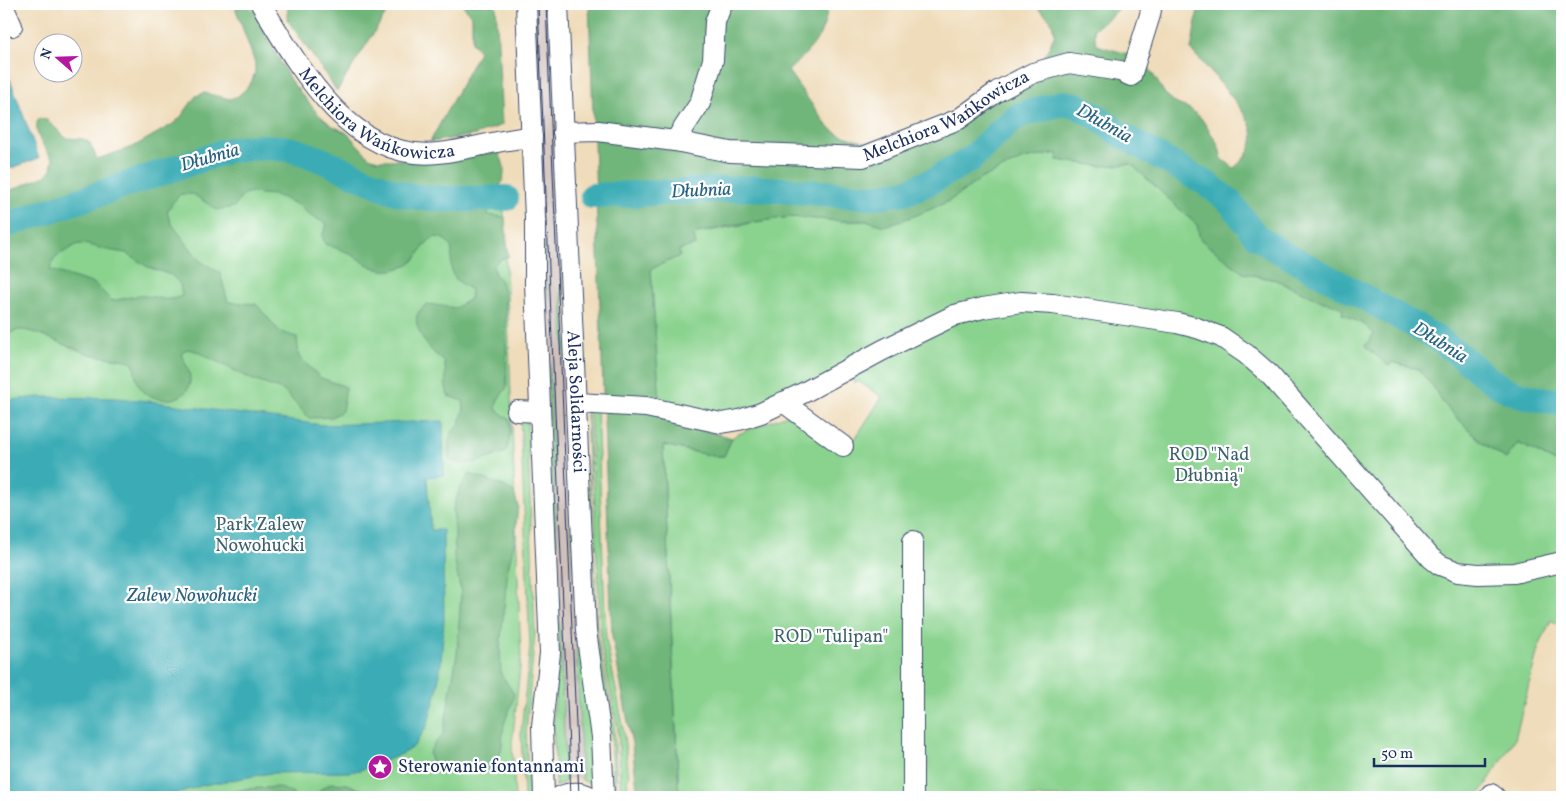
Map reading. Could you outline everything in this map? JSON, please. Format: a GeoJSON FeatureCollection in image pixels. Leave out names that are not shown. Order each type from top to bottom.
{"type":"FeatureCollection","features":[{"type":"Feature","properties":{"kind":"street","name":"Melchiora Wańkowicza"},"geometry":{"type":"LineString","coordinates":[[261,4],[306,77],[342,116],[375,142],[390,149],[410,153],[437,154],[508,139],[532,137]]}},
{"type":"Feature","properties":{"kind":"street","name":"Aleja Solidarności"},"geometry":{"type":"LineString","coordinates":[[526,4],[550,653],[542,726],[544,797]]}},
{"type":"Feature","properties":{"kind":"street","name":"Aleja Solidarności"},"geometry":{"type":"LineString","coordinates":[[558,4],[586,631],[601,737],[604,797]]}},
{"type":"Feature","properties":{"kind":"street"},"geometry":{"type":"LineString","coordinates":[[675,141],[700,103],[713,60],[715,22],[722,4]]}},
{"type":"Feature","properties":{"kind":"street","name":"Melchiora Wańkowicza"},"geometry":{"type":"LineString","coordinates":[[563,132],[598,131],[675,141],[730,152],[863,158],[959,119],[998,91],[1033,73],[1069,63],[1120,71],[1131,76],[1152,4]]}},
{"type":"Feature","properties":{"kind":"street"},"geometry":{"type":"LineString","coordinates":[[4,8],[12,26]]}},
{"type":"Feature","properties":{"kind":"street"},"geometry":{"type":"LineString","coordinates":[[577,403],[646,407],[721,423],[739,420],[783,402],[955,315],[1021,302],[1053,304],[1177,323],[1221,337],[1246,354],[1286,392],[1431,558],[1440,565],[1458,572],[1487,574],[1514,573],[1562,562]]}},
{"type":"Feature","properties":{"kind":"street"},"geometry":{"type":"LineString","coordinates":[[783,402],[843,446]]}},
{"type":"Feature","properties":{"kind":"street"},"geometry":{"type":"LineString","coordinates":[[517,411],[540,412]]}},
{"type":"Feature","properties":{"kind":"street"},"geometry":{"type":"LineString","coordinates":[[912,797],[913,541]]}},
{"type":"Feature","properties":{"kind":"street"},"geometry":{"type":"LineString","coordinates":[[559,797],[574,793],[592,797]]}},
{"type":"Feature","properties":{"kind":"street"},"geometry":{"type":"LineString","coordinates":[[1489,797],[1491,794],[1495,797]]}},
{"type":"Feature","properties":{"kind":"shaded area"},"geometry":{"type":"Polygon","coordinates":[[[534,4],[549,4],[582,780],[568,779],[566,781],[534,4]]]}},
{"type":"Feature","properties":{"kind":"green space"},"geometry":{"type":"Polygon","coordinates":[[[234,4],[247,4],[256,13],[290,80],[318,114],[331,125],[347,133],[369,157],[378,160],[436,160],[455,155],[499,153],[504,176],[490,203],[488,215],[505,217],[508,257],[500,259],[493,266],[495,274],[501,281],[505,296],[507,387],[497,401],[496,409],[510,420],[510,436],[505,452],[484,460],[469,463],[455,462],[449,459],[449,441],[452,432],[459,426],[464,409],[463,401],[448,396],[444,361],[424,341],[418,328],[417,315],[428,304],[455,308],[470,299],[471,290],[453,275],[451,268],[452,251],[449,243],[439,237],[430,240],[408,265],[396,269],[382,270],[347,252],[325,244],[322,236],[327,224],[309,215],[298,205],[276,195],[252,192],[244,194],[234,207],[217,210],[193,194],[181,194],[167,212],[171,223],[200,261],[220,273],[228,302],[256,304],[280,332],[297,337],[299,357],[321,378],[346,387],[342,411],[332,417],[309,418],[284,391],[251,379],[196,351],[187,349],[181,354],[190,376],[189,386],[185,393],[178,397],[160,399],[144,392],[136,377],[133,362],[87,353],[28,331],[13,332],[4,339],[4,193],[45,176],[51,169],[53,160],[38,135],[38,119],[47,120],[66,138],[83,139],[90,143],[97,159],[133,147],[173,124],[180,118],[196,96],[204,93],[230,99],[238,96],[252,81],[255,63],[234,4]],[[78,244],[55,257],[50,270],[95,284],[112,301],[137,296],[167,299],[182,296],[180,284],[171,275],[148,267],[126,253],[78,244]]]}},
{"type":"Feature","properties":{"kind":"green space"},"geometry":{"type":"Polygon","coordinates":[[[288,4],[392,4],[337,91],[287,19],[288,4]]]}},
{"type":"Feature","properties":{"kind":"green space"},"geometry":{"type":"Polygon","coordinates":[[[462,4],[496,4],[502,125],[475,135],[430,142],[479,52],[472,42],[472,17],[462,4]]]}},
{"type":"Feature","properties":{"kind":"green space"},"geometry":{"type":"Polygon","coordinates":[[[589,4],[828,4],[824,25],[816,42],[788,71],[828,127],[840,135],[868,143],[940,130],[1035,70],[1050,46],[1055,33],[1050,19],[1033,4],[1121,4],[1113,15],[1094,29],[1096,45],[1138,57],[1149,68],[1165,94],[1177,104],[1190,109],[1201,118],[1218,144],[1222,159],[1234,168],[1242,161],[1251,147],[1252,131],[1235,101],[1191,50],[1199,4],[1562,4],[1562,462],[1558,463],[1518,443],[1506,459],[1484,444],[1443,403],[1434,388],[1418,369],[1392,362],[1389,366],[1365,346],[1374,334],[1365,325],[1342,314],[1343,309],[1334,304],[1324,302],[1276,280],[1243,273],[1200,239],[1197,225],[1131,164],[1101,166],[1057,160],[1058,153],[1023,159],[982,178],[949,201],[917,215],[884,226],[869,221],[790,217],[734,225],[697,233],[694,236],[696,245],[679,250],[680,256],[651,269],[661,418],[732,438],[724,456],[713,456],[663,445],[679,797],[638,797],[632,744],[612,637],[589,4]]]}},
{"type":"Feature","properties":{"kind":"green space","name":"ROD \"Nad Dłubnią\""},"geometry":{"type":"Polygon","coordinates":[[[1058,153],[1058,160],[1101,166],[1132,164],[1197,225],[1243,273],[1276,280],[1324,302],[1334,304],[1343,309],[1342,314],[1365,325],[1374,334],[1365,346],[1389,365],[1392,362],[1418,369],[1434,388],[1443,403],[1484,444],[1506,459],[1518,443],[1558,463],[1562,462],[1562,627],[1551,620],[1538,649],[1515,739],[1478,797],[679,797],[663,445],[713,456],[724,456],[732,438],[736,435],[787,415],[847,451],[882,397],[858,381],[856,383],[848,378],[731,415],[659,401],[651,269],[679,256],[679,250],[697,233],[790,217],[869,221],[884,225],[917,215],[949,201],[982,178],[1023,159],[1058,153]]]}},
{"type":"Feature","properties":{"kind":"green space","name":"Park Zalew Nowohucki"},"geometry":{"type":"Polygon","coordinates":[[[162,172],[402,194],[503,187],[521,658],[512,744],[515,797],[4,797],[4,237],[162,172]]]}},
{"type":"Feature","properties":{"kind":"green space"},"geometry":{"type":"Polygon","coordinates":[[[559,223],[591,717],[593,785],[582,780],[559,223]]]}},
{"type":"Feature","properties":{"kind":"green space"},"geometry":{"type":"Polygon","coordinates":[[[544,239],[566,781],[556,787],[553,720],[558,647],[543,291],[544,239]]]}},
{"type":"Feature","properties":{"kind":"green space"},"geometry":{"type":"Polygon","coordinates":[[[597,408],[606,639],[622,720],[629,777],[627,779],[629,797],[621,797],[618,729],[601,643],[590,410],[597,408]]]}},
{"type":"Feature","properties":{"kind":"green space"},"geometry":{"type":"Polygon","coordinates":[[[588,411],[597,636],[614,722],[617,797],[614,797],[611,732],[596,637],[586,412],[588,411]]]}},
{"type":"Feature","properties":{"kind":"green space"},"geometry":{"type":"Polygon","coordinates":[[[520,414],[527,416],[535,633],[526,732],[529,797],[524,797],[521,732],[530,647],[520,414]]]}},
{"type":"Feature","properties":{"kind":"green space"},"geometry":{"type":"Polygon","coordinates":[[[470,474],[504,486],[514,493],[518,506],[514,543],[508,568],[500,648],[501,674],[514,694],[506,717],[500,754],[495,763],[488,769],[479,771],[432,765],[429,753],[443,735],[457,654],[461,593],[454,557],[453,509],[460,488],[470,474]]]}},
{"type":"Feature","properties":{"kind":"green space"},"geometry":{"type":"Polygon","coordinates":[[[332,783],[347,784],[375,797],[312,797],[322,788],[332,783]]]}},
{"type":"Feature","properties":{"kind":"green space"},"geometry":{"type":"Polygon","coordinates":[[[278,787],[298,797],[208,797],[245,789],[278,787]]]}},
{"type":"Feature","properties":{"kind":"water"},"geometry":{"type":"Polygon","coordinates":[[[10,79],[39,158],[4,171],[4,82],[10,79]]]}},
{"type":"Feature","properties":{"kind":"water","name":"Zalew Nowohucki"},"geometry":{"type":"Polygon","coordinates":[[[38,397],[117,398],[148,401],[322,425],[443,421],[444,475],[427,477],[431,530],[443,530],[444,620],[441,662],[437,691],[427,726],[414,746],[402,754],[364,769],[350,772],[271,773],[204,785],[163,797],[4,797],[4,401],[38,397]]]}},
{"type":"Feature","properties":{"kind":"waterway","name":"Dłubnia"},"geometry":{"type":"LineString","coordinates":[[593,196],[754,188],[872,197],[907,192],[934,180],[971,159],[1003,128],[1020,115],[1062,103],[1076,105],[1096,116],[1118,133],[1207,184],[1230,202],[1255,235],[1272,247],[1436,338],[1482,374],[1510,391],[1562,402]]}},
{"type":"Feature","properties":{"kind":"waterway","name":"Dłubnia"},"geometry":{"type":"LineString","coordinates":[[4,226],[229,150],[253,147],[277,147],[293,150],[396,192],[421,198],[506,198]]}},
{"type":"Feature","properties":{"kind":"tram line"},"geometry":{"type":"LineString","coordinates":[[538,4],[571,797]]}},
{"type":"Feature","properties":{"kind":"tram line"},"geometry":{"type":"LineString","coordinates":[[546,4],[579,797]]}},
{"type":"Feature","properties":{"kind":"place","name":"Sterowanie fontannami"},"geometry":{"type":"Point","coordinates":[380,767]}},
{"type":"Feature","properties":{"kind":"park label","name":"ROD \"Tulipan\""},"geometry":{"type":"Point","coordinates":[831,637]}}]}
